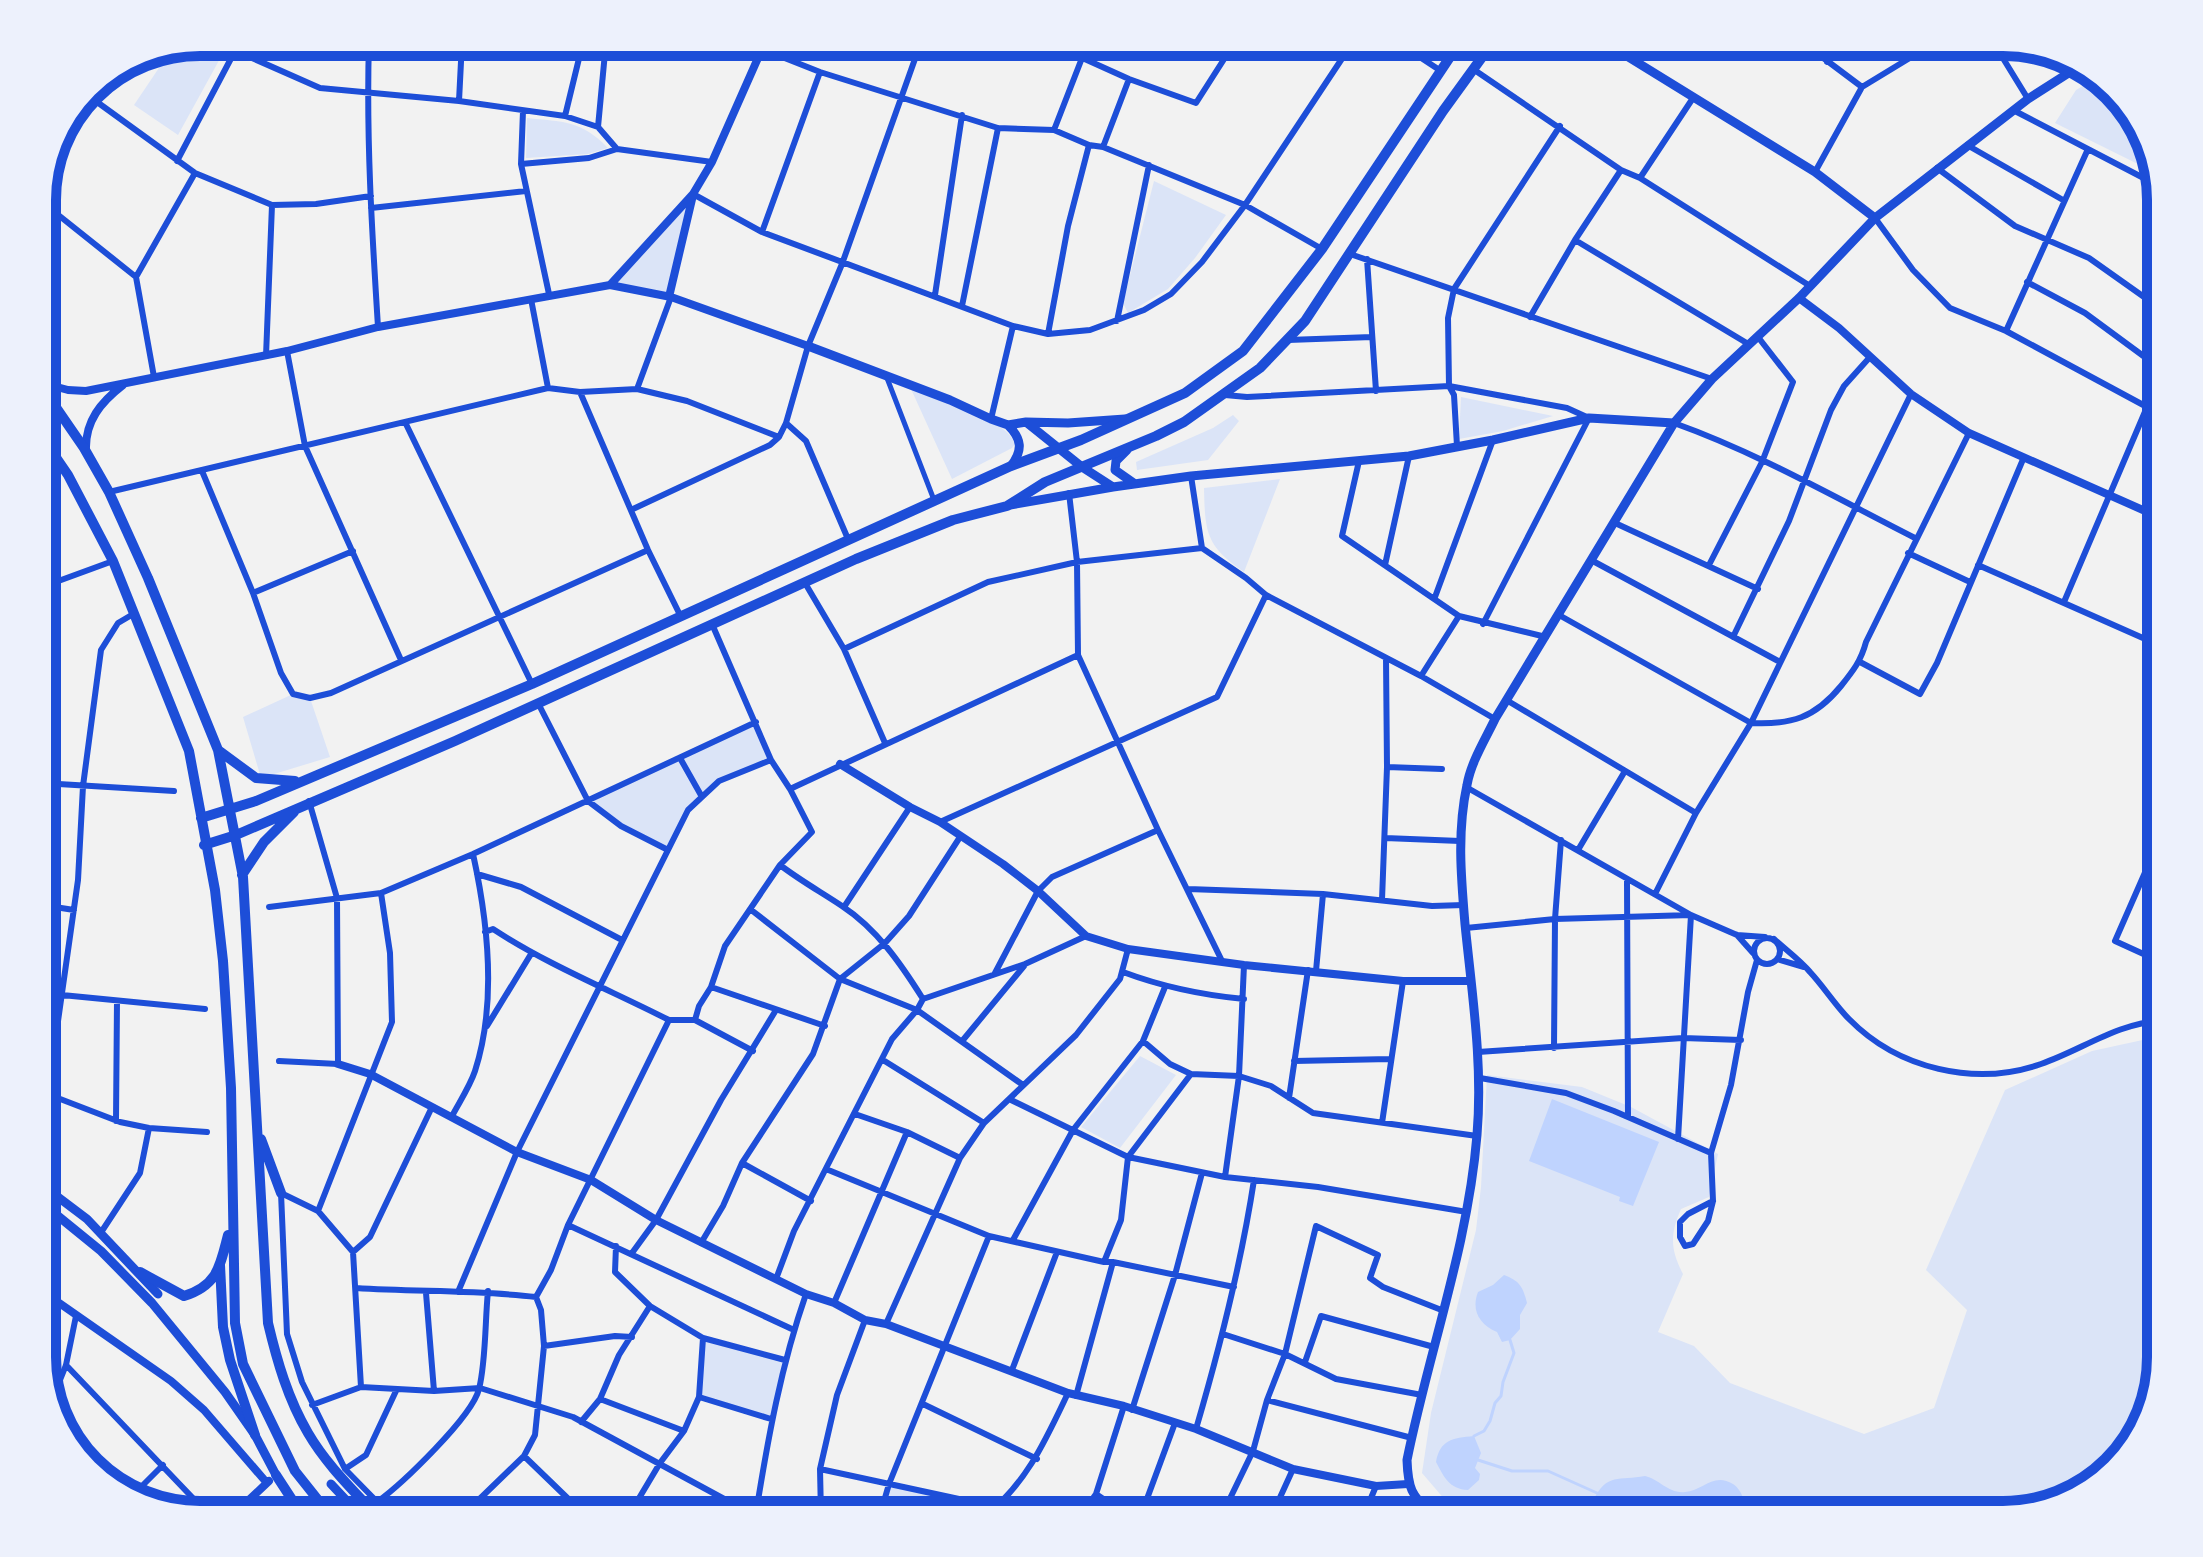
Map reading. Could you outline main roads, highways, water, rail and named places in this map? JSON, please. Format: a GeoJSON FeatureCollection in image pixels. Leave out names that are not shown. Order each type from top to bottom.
{"type":"FeatureCollection","features":[{"type":"Feature","properties":{"kind":"main road"},"geometry":{"type":"LineString","coordinates":[[201,818],[231,809],[532,684],[1011,466],[1185,393],[1243,351],[1322,249],[1451,56]]}},
{"type":"Feature","properties":{"kind":"main road"},"geometry":{"type":"LineString","coordinates":[[1007,506],[1045,482],[1184,422],[1260,368],[1305,321],[1483,56]]}},
{"type":"Feature","properties":{"kind":"main road"},"geometry":{"type":"LineString","coordinates":[[1625,56],[1815,172],[1875,218]]}},
{"type":"Feature","properties":{"kind":"main road"},"geometry":{"type":"LineString","coordinates":[[1417,1501],[1408,1484],[1407,1460],[1467,1212],[1477,1136],[1480,1078],[1460,841],[1466,787],[1476,760],[1495,719],[1674,423],[1712,379],[1799,298],[1875,218],[2013,110],[2070,72]]}},
{"type":"Feature","properties":{"kind":"main road"},"geometry":{"type":"LineString","coordinates":[[808,346],[1008,425],[1129,419]]}},
{"type":"Feature","properties":{"kind":"main road"},"geometry":{"type":"LineString","coordinates":[[56,407],[109,492],[148,578],[218,750],[242,875],[268,1323],[279,1370],[308,1433],[363,1501]]}},
{"type":"Feature","properties":{"kind":"main road"},"geometry":{"type":"LineString","coordinates":[[204,845],[236,835],[455,741],[856,559],[953,520],[1069,493],[1191,476],[1409,456],[1589,418],[1674,423]]}},
{"type":"Feature","properties":{"kind":"main road"},"geometry":{"type":"LineString","coordinates":[[1026,422],[1082,467],[1113,487]]}},
{"type":"Feature","properties":{"kind":"main road"},"geometry":{"type":"LineString","coordinates":[[1008,425],[1020,441],[1019,453],[1011,466]]}},
{"type":"Feature","properties":{"kind":"main road"},"geometry":{"type":"LineString","coordinates":[[1133,446],[1119,456],[1115,465],[1118,473],[1135,484]]}},
{"type":"Feature","properties":{"kind":"main road"},"geometry":{"type":"LineString","coordinates":[[56,457],[113,561],[189,751],[204,845],[215,890],[223,961],[231,1088],[235,1323],[243,1364],[295,1471],[319,1501]]}},
{"type":"Feature","properties":{"kind":"main road"},"geometry":{"type":"LineString","coordinates":[[218,750],[256,778],[297,781]]}},
{"type":"Feature","properties":{"kind":"main road"},"geometry":{"type":"LineString","coordinates":[[242,875],[264,842],[305,803]]}},
{"type":"Feature","properties":{"kind":"main road"},"geometry":{"type":"LineString","coordinates":[[259,1132],[281,1193]]}},
{"type":"Feature","properties":{"kind":"main road"},"geometry":{"type":"LineString","coordinates":[[56,1196],[87,1219],[158,1294]]}},
{"type":"Feature","properties":{"kind":"main road"},"geometry":{"type":"LineString","coordinates":[[56,1214],[101,1251],[152,1303],[205,1367],[255,1435]]}},
{"type":"Feature","properties":{"kind":"main road"},"geometry":{"type":"LineString","coordinates":[[140,1272],[184,1296],[198,1292],[213,1280],[232,1222]]}},
{"type":"Feature","properties":{"kind":"main road"},"geometry":{"type":"LineString","coordinates":[[220,1265],[223,1327],[230,1360],[271,1479],[291,1501]]}},
{"type":"Feature","properties":{"kind":"main road"},"geometry":{"type":"LineString","coordinates":[[331,1484],[347,1501]]}},
{"type":"Feature","properties":{"kind":"water"},"geometry":{"type":"Polygon","coordinates":[[[1552,1099],[1659,1142],[1633,1206],[1619,1201],[1620,1197],[1529,1161],[1552,1099]]]}},
{"type":"Feature","properties":{"kind":"water"},"geometry":{"type":"Polygon","coordinates":[[[1504,1275],[1520,1285],[1527,1303],[1520,1315],[1520,1329],[1510,1340],[1502,1342],[1497,1332],[1481,1321],[1475,1305],[1478,1292],[1504,1275]]]}},
{"type":"Feature","properties":{"kind":"water"},"geometry":{"type":"Polygon","coordinates":[[[1474,1436],[1481,1453],[1475,1468],[1480,1474],[1479,1480],[1468,1490],[1461,1489],[1448,1481],[1436,1462],[1441,1449],[1448,1442],[1474,1436]]]}},
{"type":"Feature","properties":{"kind":"water"},"geometry":{"type":"Polygon","coordinates":[[[1645,1476],[1679,1492],[1691,1491],[1720,1480],[1737,1487],[1744,1501],[1593,1501],[1603,1486],[1614,1480],[1645,1476]]]}},
{"type":"Feature","properties":{"kind":"waterway"},"geometry":{"type":"LineString","coordinates":[[1474,1436],[1484,1431],[1501,1396],[1514,1353],[1510,1340]]}},
{"type":"Feature","properties":{"kind":"waterway"},"geometry":{"type":"LineString","coordinates":[[1478,1460],[1512,1471],[1548,1471],[1597,1493]]}}]}
